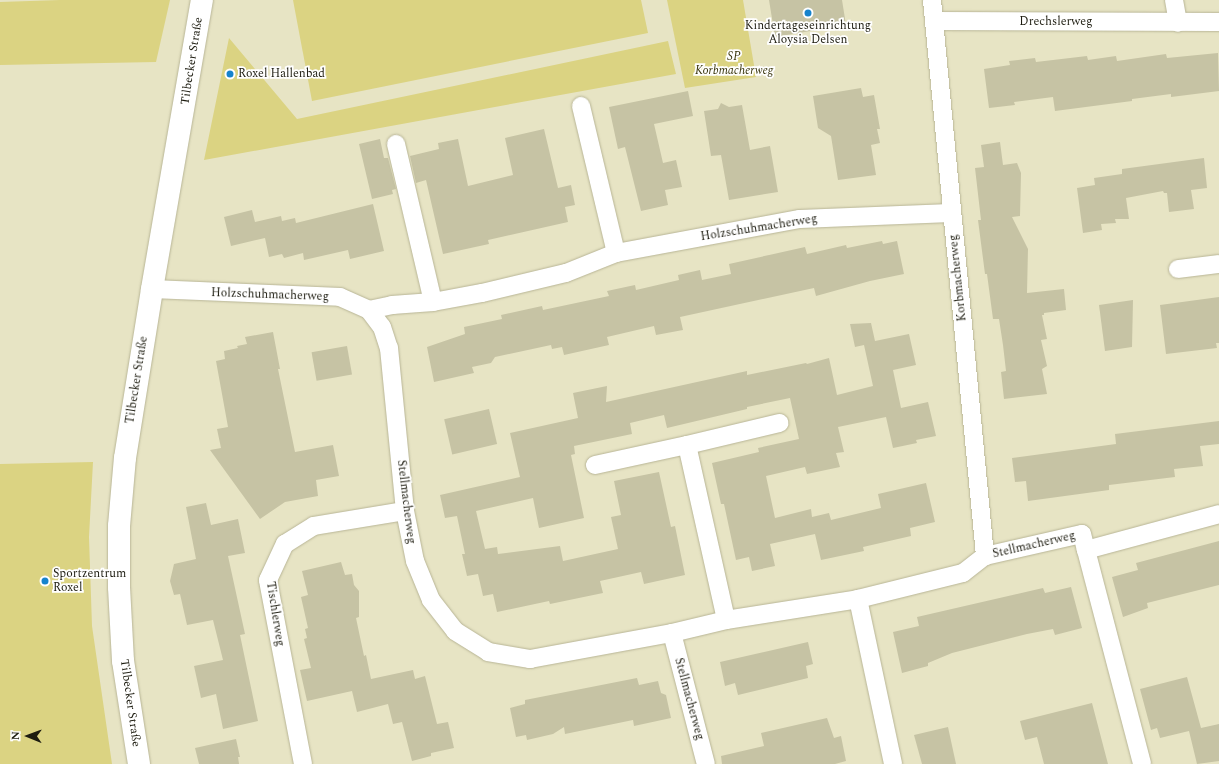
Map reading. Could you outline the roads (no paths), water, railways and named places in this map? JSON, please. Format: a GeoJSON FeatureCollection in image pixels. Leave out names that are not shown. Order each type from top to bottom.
{"type":"FeatureCollection","features":[{"type":"Feature","properties":{"kind":"main road","name":"Tilbecker Straße"},"geometry":{"type":"LineString","coordinates":[[139,764],[123,661],[119,587],[119,526],[125,458],[152,289],[202,0]]}},
{"type":"Feature","properties":{"kind":"street","name":"Korbmacherweg"},"geometry":{"type":"LineString","coordinates":[[932,0],[951,213],[985,556]]}},
{"type":"Feature","properties":{"kind":"street"},"geometry":{"type":"LineString","coordinates":[[1174,0],[1178,23]]}},
{"type":"Feature","properties":{"kind":"street","name":"Drechslerweg"},"geometry":{"type":"LineString","coordinates":[[934,21],[1219,22]]}},
{"type":"Feature","properties":{"kind":"street"},"geometry":{"type":"LineString","coordinates":[[581,106],[616,253]]}},
{"type":"Feature","properties":{"kind":"street"},"geometry":{"type":"LineString","coordinates":[[396,144],[433,302]]}},
{"type":"Feature","properties":{"kind":"street","name":"Holzschuhmacherweg"},"geometry":{"type":"LineString","coordinates":[[152,289],[340,297],[369,310],[392,305],[433,302],[482,293],[566,273],[616,253],[800,219],[951,213]]}},
{"type":"Feature","properties":{"kind":"street"},"geometry":{"type":"LineString","coordinates":[[1178,268],[1219,264]]}},
{"type":"Feature","properties":{"kind":"street","name":"Stellmacherweg"},"geometry":{"type":"LineString","coordinates":[[369,310],[382,327],[389,348],[405,511],[415,561],[431,600],[455,631],[488,652],[530,659],[672,633],[726,620],[858,599],[963,574],[985,556],[1082,534],[1142,764]]}},
{"type":"Feature","properties":{"kind":"street"},"geometry":{"type":"LineString","coordinates":[[595,465],[779,423]]}},
{"type":"Feature","properties":{"kind":"street"},"geometry":{"type":"LineString","coordinates":[[687,445],[726,620]]}},
{"type":"Feature","properties":{"kind":"street","name":"Tischlerweg"},"geometry":{"type":"LineString","coordinates":[[303,764],[268,580],[285,544],[314,526],[405,511]]}},
{"type":"Feature","properties":{"kind":"street","name":"Stellmacherweg"},"geometry":{"type":"LineString","coordinates":[[1086,550],[1219,514]]}},
{"type":"Feature","properties":{"kind":"street"},"geometry":{"type":"LineString","coordinates":[[858,599],[893,764]]}},
{"type":"Feature","properties":{"kind":"street","name":"Stellmacherweg"},"geometry":{"type":"LineString","coordinates":[[672,633],[706,764]]}},
{"type":"Feature","properties":{"kind":"place","name":"Kindertageseinrichtung Aloysia Delsen"},"geometry":{"type":"Point","coordinates":[808,13]}},
{"type":"Feature","properties":{"kind":"place","name":"Roxel Hallenbad"},"geometry":{"type":"Point","coordinates":[230,74]}},
{"type":"Feature","properties":{"kind":"place","name":"Sportzentrum Roxel"},"geometry":{"type":"Point","coordinates":[45,581]}},
{"type":"Feature","properties":{"kind":"park label","name":"SP Korbmacherweg"},"geometry":{"type":"Point","coordinates":[734,64]}}]}
